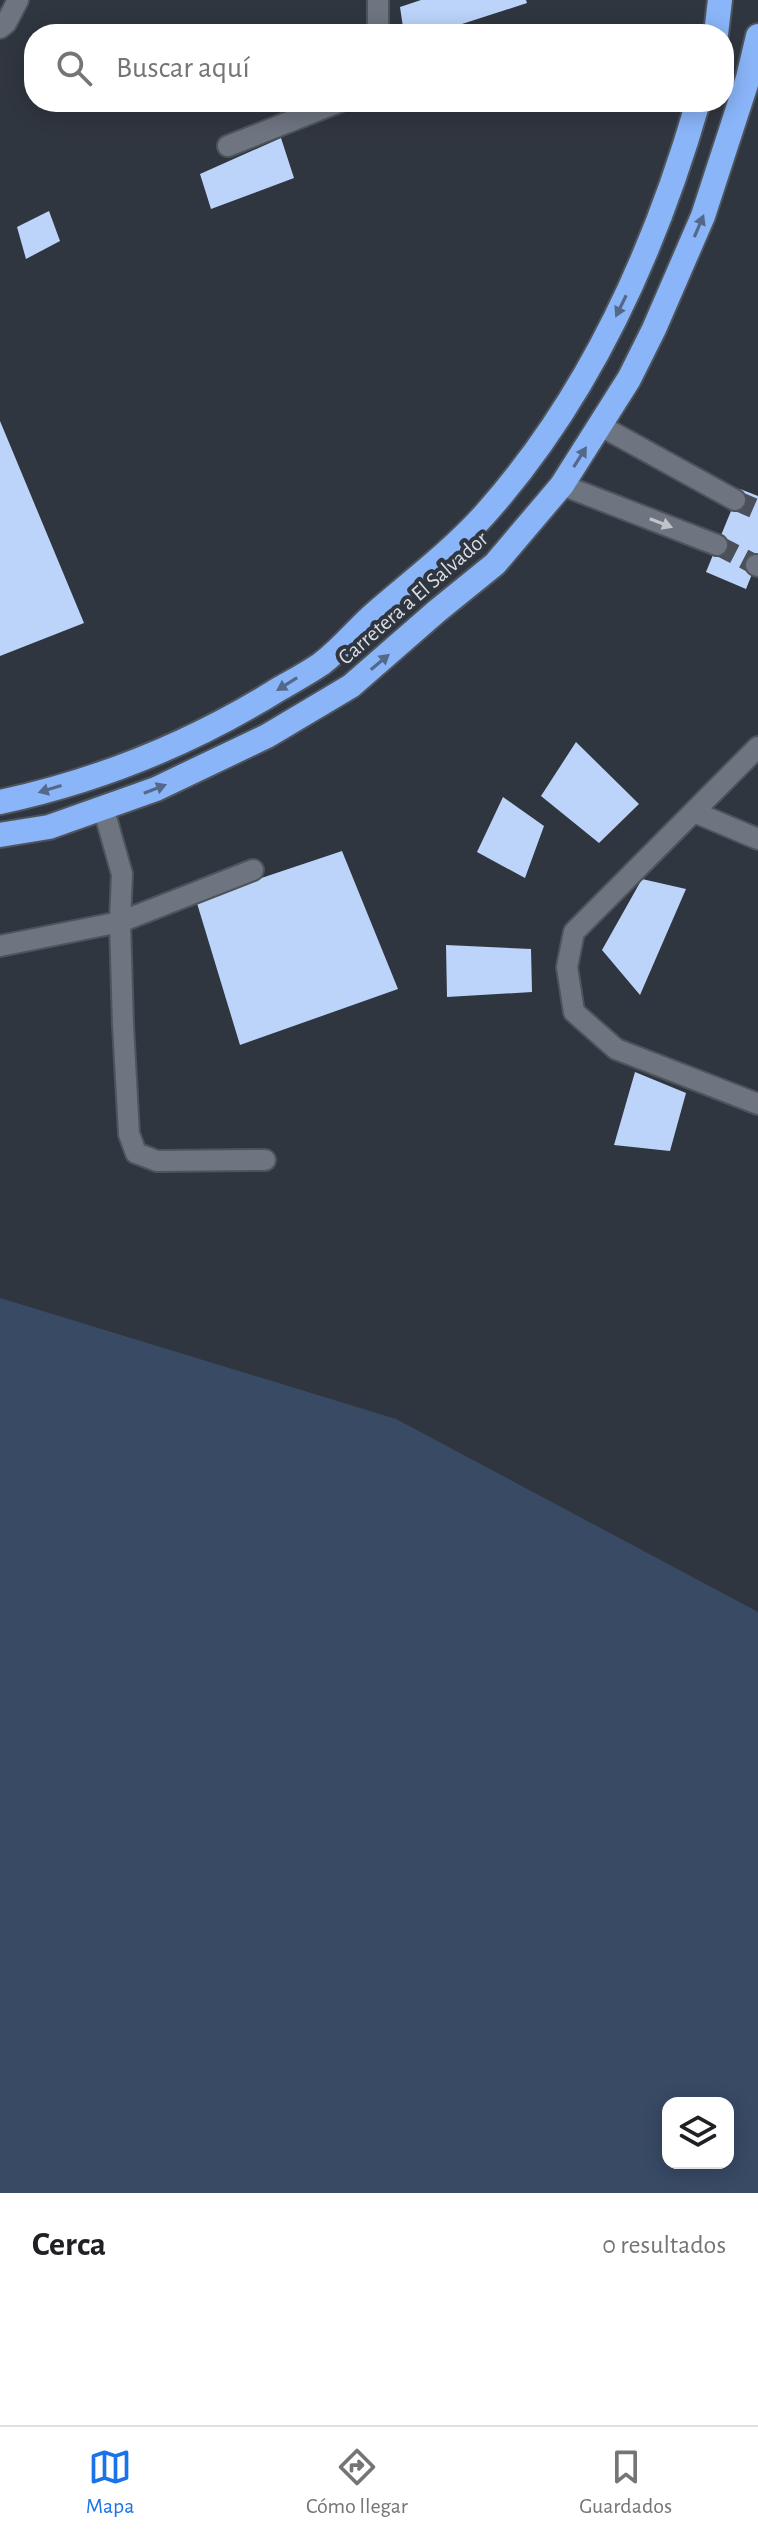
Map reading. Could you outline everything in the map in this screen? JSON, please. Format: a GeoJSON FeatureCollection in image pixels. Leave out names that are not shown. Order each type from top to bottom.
{"type":"FeatureCollection","features":[{"type":"Feature","properties":{"kind":"highway"},"geometry":{"type":"LineString","coordinates":[[717,24],[720,0]]}},
{"type":"Feature","properties":{"kind":"highway","name":"Carretera a El Salvador"},"geometry":{"type":"LineString","coordinates":[[0,835],[49,827],[156,789],[267,736],[351,686],[495,564],[562,485],[642,354],[703,216],[748,78],[758,36]]}},
{"type":"Feature","properties":{"kind":"highway","name":"Carretera a El Salvador"},"geometry":{"type":"LineString","coordinates":[[0,802],[107,773],[245,710],[322,663],[373,614],[441,559],[485,515],[540,448],[572,397],[613,324],[659,222],[695,112]]}},
{"type":"Feature","properties":{"kind":"street"},"geometry":{"type":"LineString","coordinates":[[0,28],[18,0]]}},
{"type":"Feature","properties":{"kind":"street"},"geometry":{"type":"LineString","coordinates":[[378,0],[378,24]]}},
{"type":"Feature","properties":{"kind":"street"},"geometry":{"type":"LineString","coordinates":[[228,146],[314,112]]}},
{"type":"Feature","properties":{"kind":"street"},"geometry":{"type":"LineString","coordinates":[[599,425],[735,500]]}},
{"type":"Feature","properties":{"kind":"street"},"geometry":{"type":"LineString","coordinates":[[562,485],[717,545]]}},
{"type":"Feature","properties":{"kind":"street"},"geometry":{"type":"LineString","coordinates":[[758,747],[574,932],[567,967],[574,1012],[616,1049],[758,1104]]}},
{"type":"Feature","properties":{"kind":"street"},"geometry":{"type":"LineString","coordinates":[[103,807],[122,874],[120,922],[129,1134],[136,1153],[157,1161],[265,1160]]}},
{"type":"Feature","properties":{"kind":"street"},"geometry":{"type":"LineString","coordinates":[[694,812],[758,839]]}},
{"type":"Feature","properties":{"kind":"street"},"geometry":{"type":"LineString","coordinates":[[0,946],[120,922],[253,870]]}},
{"type":"Feature","properties":{"kind":"shaded area"},"geometry":{"type":"Polygon","coordinates":[[[0,1298],[396,1419],[758,1612],[758,2193],[0,2193],[0,1298]]]}},
{"type":"Feature","properties":{"kind":"building"},"geometry":{"type":"Polygon","coordinates":[[[421,0],[526,0],[527,3],[462,24],[403,24],[400,7],[421,0]]]}},
{"type":"Feature","properties":{"kind":"building"},"geometry":{"type":"Polygon","coordinates":[[[281,138],[294,178],[211,209],[200,174],[281,138]]]}},
{"type":"Feature","properties":{"kind":"building"},"geometry":{"type":"Polygon","coordinates":[[[49,211],[60,241],[26,259],[17,227],[49,211]]]}},
{"type":"Feature","properties":{"kind":"building"},"geometry":{"type":"Polygon","coordinates":[[[0,421],[84,623],[0,656],[0,421]]]}},
{"type":"Feature","properties":{"kind":"building"},"geometry":{"type":"Polygon","coordinates":[[[740,489],[758,496],[758,559],[746,589],[706,572],[740,489]]]}},
{"type":"Feature","properties":{"kind":"building"},"geometry":{"type":"Polygon","coordinates":[[[576,742],[639,804],[599,843],[541,796],[576,742]]]}},
{"type":"Feature","properties":{"kind":"building"},"geometry":{"type":"Polygon","coordinates":[[[503,797],[544,826],[525,878],[477,852],[503,797]]]}},
{"type":"Feature","properties":{"kind":"building"},"geometry":{"type":"Polygon","coordinates":[[[342,851],[398,989],[240,1045],[196,900],[342,851]]]}},
{"type":"Feature","properties":{"kind":"building"},"geometry":{"type":"Polygon","coordinates":[[[642,879],[686,889],[640,995],[602,950],[642,879]]]}},
{"type":"Feature","properties":{"kind":"building"},"geometry":{"type":"Polygon","coordinates":[[[446,945],[531,949],[532,992],[447,997],[446,945]]]}},
{"type":"Feature","properties":{"kind":"building"},"geometry":{"type":"Polygon","coordinates":[[[635,1072],[686,1093],[670,1151],[614,1145],[635,1072]]]}},
{"type":"Feature","properties":{"kind":"tunnel"},"geometry":{"type":"LineString","coordinates":[[735,500],[758,510]]}},
{"type":"Feature","properties":{"kind":"tunnel"},"geometry":{"type":"LineString","coordinates":[[717,545],[756,565]]}}]}
